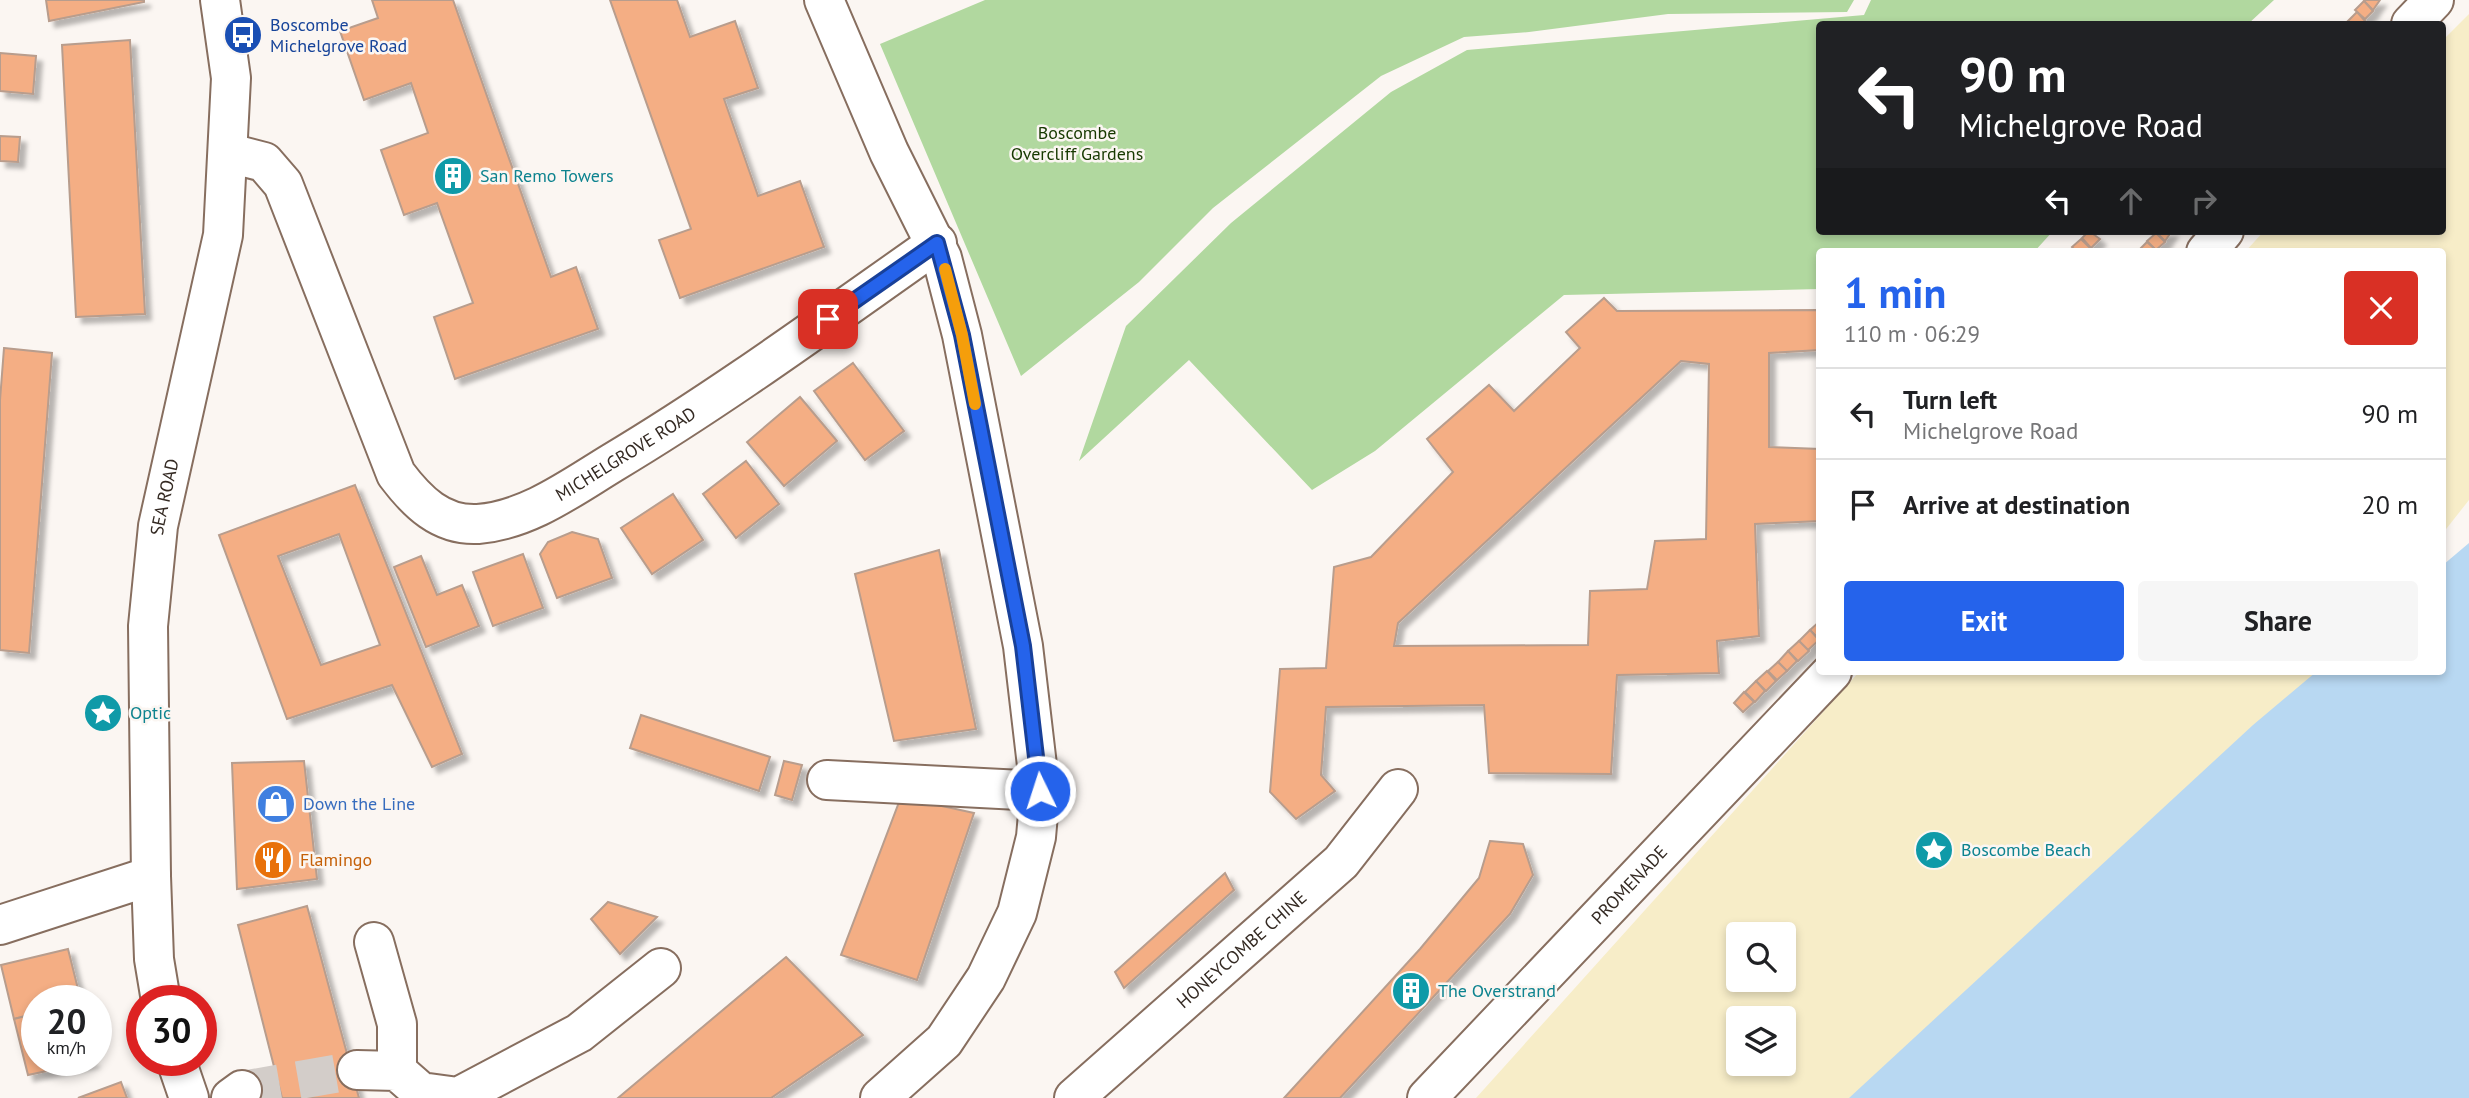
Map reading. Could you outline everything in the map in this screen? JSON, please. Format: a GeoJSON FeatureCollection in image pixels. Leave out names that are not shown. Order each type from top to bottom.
{"type":"FeatureCollection","features":[{"type":"Feature","properties":{"kind":"street","name":"SEA ROAD"},"geometry":{"type":"LineString","coordinates":[[159,985],[154,959],[151,876],[148,626],[158,526],[223,235],[231,78],[220,0]]}},
{"type":"Feature","properties":{"kind":"street"},"geometry":{"type":"LineString","coordinates":[[824,0],[888,152],[937,243],[962,335],[1023,646],[1040,791],[1036,837],[1017,913],[986,978],[944,1041],[880,1098]]}},
{"type":"Feature","properties":{"kind":"street"},"geometry":{"type":"LineString","coordinates":[[2415,21],[2434,0]]}},
{"type":"Feature","properties":{"kind":"street","name":"MICHELGROVE ROAD"},"geometry":{"type":"LineString","coordinates":[[229,153],[264,162],[283,184],[396,474],[415,499],[444,519],[478,524],[544,504],[676,425],[937,243]]}},
{"type":"Feature","properties":{"kind":"street","name":"PROMENADE"},"geometry":{"type":"LineString","coordinates":[[1427,1098],[1829,675]]}},
{"type":"Feature","properties":{"kind":"street"},"geometry":{"type":"LineString","coordinates":[[827,780],[1040,791]]}},
{"type":"Feature","properties":{"kind":"street","name":"HONEYCOMBE CHINE"},"geometry":{"type":"LineString","coordinates":[[1074,1098],[1341,862],[1398,789]]}},
{"type":"Feature","properties":{"kind":"street"},"geometry":{"type":"LineString","coordinates":[[0,926],[151,876]]}},
{"type":"Feature","properties":{"kind":"street"},"geometry":{"type":"LineString","coordinates":[[374,942],[397,1024],[397,1070]]}},
{"type":"Feature","properties":{"kind":"street"},"geometry":{"type":"LineString","coordinates":[[358,1070],[397,1070],[421,1092],[458,1097],[579,1033],[661,968]]}},
{"type":"Feature","properties":{"kind":"street"},"geometry":{"type":"LineString","coordinates":[[181,1076],[189,1098]]}},
{"type":"Feature","properties":{"kind":"green space","name":"Boscombe Overcliff Gardens"},"geometry":{"type":"Polygon","coordinates":[[[985,0],[1854,0],[1847,12],[1668,14],[1529,32],[1464,37],[1381,76],[1213,208],[1139,282],[1021,376],[880,44],[985,0]]]}},
{"type":"Feature","properties":{"kind":"green space"},"geometry":{"type":"Polygon","coordinates":[[[1871,0],[2274,0],[2251,21],[1816,21],[1816,235],[2049,235],[2038,248],[1816,248],[1816,289],[1564,295],[1375,451],[1312,490],[1189,360],[1079,461],[1126,326],[1231,223],[1391,92],[1467,50],[1864,15],[1871,0]]]}},
{"type":"Feature","properties":{"kind":"sand"},"geometry":{"type":"Polygon","coordinates":[[[2469,14],[2469,500],[2446,529],[2446,248],[2249,248],[2260,235],[2446,235],[2446,37],[2469,14]]]}},
{"type":"Feature","properties":{"kind":"sand","name":"Boscombe Beach"},"geometry":{"type":"Polygon","coordinates":[[[1856,675],[2313,675],[2204,807],[1937,1098],[1476,1098],[1856,675]]]}},
{"type":"Feature","properties":{"kind":"water"},"geometry":{"type":"Polygon","coordinates":[[[2469,543],[2469,1098],[1849,1098],[2253,725],[2312,675],[2446,675],[2446,562],[2469,543]]]}},
{"type":"Feature","properties":{"kind":"building"},"geometry":{"type":"Polygon","coordinates":[[[46,0],[144,0],[144,2],[49,21],[46,0]]]}},
{"type":"Feature","properties":{"kind":"building","name":"San Remo Towers"},"geometry":{"type":"Polygon","coordinates":[[[372,0],[453,0],[551,277],[576,267],[598,329],[455,379],[434,317],[473,303],[437,203],[404,215],[381,150],[428,133],[411,83],[364,100],[340,31],[378,18],[372,0]]]}},
{"type":"Feature","properties":{"kind":"building","name":"San Remo Towers"},"geometry":{"type":"Polygon","coordinates":[[[610,0],[677,0],[690,37],[735,21],[758,88],[724,99],[758,196],[800,181],[824,247],[680,298],[659,240],[691,229],[610,0]]]}},
{"type":"Feature","properties":{"kind":"building"},"geometry":{"type":"Polygon","coordinates":[[[2365,0],[2380,0],[2373,10],[2364,1],[2365,0]]]}},
{"type":"Feature","properties":{"kind":"building"},"geometry":{"type":"Polygon","coordinates":[[[2364,1],[2373,11],[2365,19],[2355,10],[2364,1]]]}},
{"type":"Feature","properties":{"kind":"building"},"geometry":{"type":"Polygon","coordinates":[[[2357,12],[2365,21],[2348,21],[2357,12]]]}},
{"type":"Feature","properties":{"kind":"building"},"geometry":{"type":"Polygon","coordinates":[[[130,40],[145,314],[76,317],[62,45],[130,40]]]}},
{"type":"Feature","properties":{"kind":"building"},"geometry":{"type":"Polygon","coordinates":[[[0,53],[36,56],[33,94],[0,91],[0,53]]]}},
{"type":"Feature","properties":{"kind":"building"},"geometry":{"type":"Polygon","coordinates":[[[0,136],[20,137],[18,162],[0,161],[0,136]]]}},
{"type":"Feature","properties":{"kind":"building"},"geometry":{"type":"Polygon","coordinates":[[[2085,235],[2094,235],[2100,239],[2091,248],[2082,238],[2085,235]]]}},
{"type":"Feature","properties":{"kind":"building"},"geometry":{"type":"Polygon","coordinates":[[[2158,235],[2165,242],[2154,248],[2147,241],[2158,235]]]}},
{"type":"Feature","properties":{"kind":"building"},"geometry":{"type":"Polygon","coordinates":[[[2081,239],[2090,248],[2073,248],[2081,239]]]}},
{"type":"Feature","properties":{"kind":"building"},"geometry":{"type":"Polygon","coordinates":[[[2147,242],[2154,248],[2141,248],[2147,242]]]}},
{"type":"Feature","properties":{"kind":"building"},"geometry":{"type":"Polygon","coordinates":[[[1604,298],[1617,311],[1816,310],[1816,350],[1769,353],[1769,447],[1816,449],[1816,521],[1755,524],[1759,636],[1717,641],[1719,673],[1617,675],[1611,774],[1489,773],[1484,705],[1326,707],[1321,775],[1335,791],[1296,819],[1270,792],[1280,669],[1326,668],[1334,567],[1371,557],[1453,472],[1427,439],[1489,385],[1514,411],[1580,348],[1566,332],[1604,298]],[[1681,361],[1398,623],[1394,646],[1588,645],[1590,591],[1647,589],[1655,541],[1706,539],[1709,364],[1681,361]]]}},
{"type":"Feature","properties":{"kind":"building"},"geometry":{"type":"Polygon","coordinates":[[[4,348],[52,353],[29,653],[0,650],[0,400],[4,348]]]}},
{"type":"Feature","properties":{"kind":"building"},"geometry":{"type":"Polygon","coordinates":[[[853,363],[904,431],[865,460],[814,391],[853,363]]]}},
{"type":"Feature","properties":{"kind":"building"},"geometry":{"type":"Polygon","coordinates":[[[800,397],[837,441],[784,486],[747,442],[800,397]]]}},
{"type":"Feature","properties":{"kind":"building"},"geometry":{"type":"Polygon","coordinates":[[[746,461],[779,504],[736,538],[703,494],[746,461]]]}},
{"type":"Feature","properties":{"kind":"building"},"geometry":{"type":"Polygon","coordinates":[[[355,485],[462,754],[432,767],[392,685],[287,719],[219,535],[355,485]],[[339,534],[278,556],[321,665],[380,645],[339,534]]]}},
{"type":"Feature","properties":{"kind":"building"},"geometry":{"type":"Polygon","coordinates":[[[673,494],[703,540],[652,574],[621,528],[673,494]]]}},
{"type":"Feature","properties":{"kind":"building"},"geometry":{"type":"Polygon","coordinates":[[[572,532],[598,539],[612,578],[557,598],[540,554],[548,542],[572,532]]]}},
{"type":"Feature","properties":{"kind":"building"},"geometry":{"type":"Polygon","coordinates":[[[939,550],[976,729],[894,741],[855,574],[939,550]]]}},
{"type":"Feature","properties":{"kind":"building"},"geometry":{"type":"Polygon","coordinates":[[[523,554],[543,608],[493,626],[473,572],[523,554]]]}},
{"type":"Feature","properties":{"kind":"building"},"geometry":{"type":"Polygon","coordinates":[[[421,556],[437,595],[462,585],[479,626],[426,647],[394,567],[421,556]]]}},
{"type":"Feature","properties":{"kind":"building"},"geometry":{"type":"Polygon","coordinates":[[[1816,625],[1816,636],[1810,630],[1816,625]]]}},
{"type":"Feature","properties":{"kind":"building"},"geometry":{"type":"Polygon","coordinates":[[[1810,630],[1816,637],[1816,643],[1808,650],[1799,641],[1810,630]]]}},
{"type":"Feature","properties":{"kind":"building"},"geometry":{"type":"Polygon","coordinates":[[[1799,641],[1809,651],[1798,661],[1788,651],[1799,641]]]}},
{"type":"Feature","properties":{"kind":"building"},"geometry":{"type":"Polygon","coordinates":[[[1788,651],[1797,661],[1787,671],[1778,662],[1788,651]]]}},
{"type":"Feature","properties":{"kind":"building"},"geometry":{"type":"Polygon","coordinates":[[[1778,662],[1787,671],[1777,680],[1768,671],[1778,662]]]}},
{"type":"Feature","properties":{"kind":"building"},"geometry":{"type":"Polygon","coordinates":[[[1767,671],[1776,681],[1766,691],[1756,681],[1767,671]]]}},
{"type":"Feature","properties":{"kind":"building"},"geometry":{"type":"Polygon","coordinates":[[[1756,681],[1765,691],[1755,702],[1745,692],[1756,681]]]}},
{"type":"Feature","properties":{"kind":"building"},"geometry":{"type":"Polygon","coordinates":[[[1744,692],[1754,702],[1743,712],[1734,703],[1744,692]]]}},
{"type":"Feature","properties":{"kind":"building"},"geometry":{"type":"Polygon","coordinates":[[[641,715],[770,757],[759,791],[630,748],[641,715]]]}},
{"type":"Feature","properties":{"kind":"building"},"geometry":{"type":"Polygon","coordinates":[[[304,761],[317,879],[237,889],[232,763],[304,761]]]}},
{"type":"Feature","properties":{"kind":"building"},"geometry":{"type":"Polygon","coordinates":[[[784,761],[802,765],[792,800],[775,795],[784,761]]]}},
{"type":"Feature","properties":{"kind":"building"},"geometry":{"type":"Polygon","coordinates":[[[901,797],[974,813],[917,980],[841,955],[901,797]]]}},
{"type":"Feature","properties":{"kind":"building","name":"The Overstrand"},"geometry":{"type":"Polygon","coordinates":[[[1490,841],[1523,844],[1533,875],[1510,914],[1340,1098],[1284,1098],[1420,949],[1479,878],[1490,841]]]}},
{"type":"Feature","properties":{"kind":"building"},"geometry":{"type":"Polygon","coordinates":[[[1225,873],[1234,890],[1124,988],[1115,972],[1225,873]]]}},
{"type":"Feature","properties":{"kind":"building"},"geometry":{"type":"Polygon","coordinates":[[[608,902],[657,917],[620,954],[591,919],[608,902]]]}},
{"type":"Feature","properties":{"kind":"building"},"geometry":{"type":"Polygon","coordinates":[[[307,906],[359,1098],[282,1098],[238,925],[307,906]]]}},
{"type":"Feature","properties":{"kind":"building"},"geometry":{"type":"Polygon","coordinates":[[[68,949],[77,985],[21,985],[21,1017],[14,1019],[1,965],[68,949]]]}},
{"type":"Feature","properties":{"kind":"building"},"geometry":{"type":"Polygon","coordinates":[[[786,957],[863,1035],[771,1098],[618,1098],[786,957]]]}},
{"type":"Feature","properties":{"kind":"building"},"geometry":{"type":"Polygon","coordinates":[[[21,1017],[21,1047],[14,1019],[21,1017]]]}},
{"type":"Feature","properties":{"kind":"building"},"geometry":{"type":"Polygon","coordinates":[[[121,1082],[127,1098],[78,1098],[121,1082]]]}},
{"type":"Feature","properties":{"kind":"tunnel"},"geometry":{"type":"LineString","coordinates":[[242,1090],[357,1070]]}},
{"type":"Feature","properties":{"kind":"slow traffic"},"geometry":{"type":"LineString","coordinates":[[945,269],[962,335],[975,404]]}},
{"type":"Feature","properties":{"kind":"place","name":"Boscombe Michelgrove Road"},"geometry":{"type":"Point","coordinates":[243,35]}},
{"type":"Feature","properties":{"kind":"place","name":"San Remo Towers"},"geometry":{"type":"Point","coordinates":[453,176]}},
{"type":"Feature","properties":{"kind":"place","name":"Optic"},"geometry":{"type":"Point","coordinates":[103,713]}},
{"type":"Feature","properties":{"kind":"place","name":"Down the Line"},"geometry":{"type":"Point","coordinates":[276,804]}},
{"type":"Feature","properties":{"kind":"place","name":"Boscombe Beach"},"geometry":{"type":"Point","coordinates":[1934,850]}},
{"type":"Feature","properties":{"kind":"place","name":"Flamingo"},"geometry":{"type":"Point","coordinates":[273,860]}},
{"type":"Feature","properties":{"kind":"place","name":"The Overstrand"},"geometry":{"type":"Point","coordinates":[1411,991]}},
{"type":"Feature","properties":{"kind":"route"},"geometry":{"type":"LineString","coordinates":[[828,319],[937,243],[962,335],[1023,646],[1040,791]]}}]}
